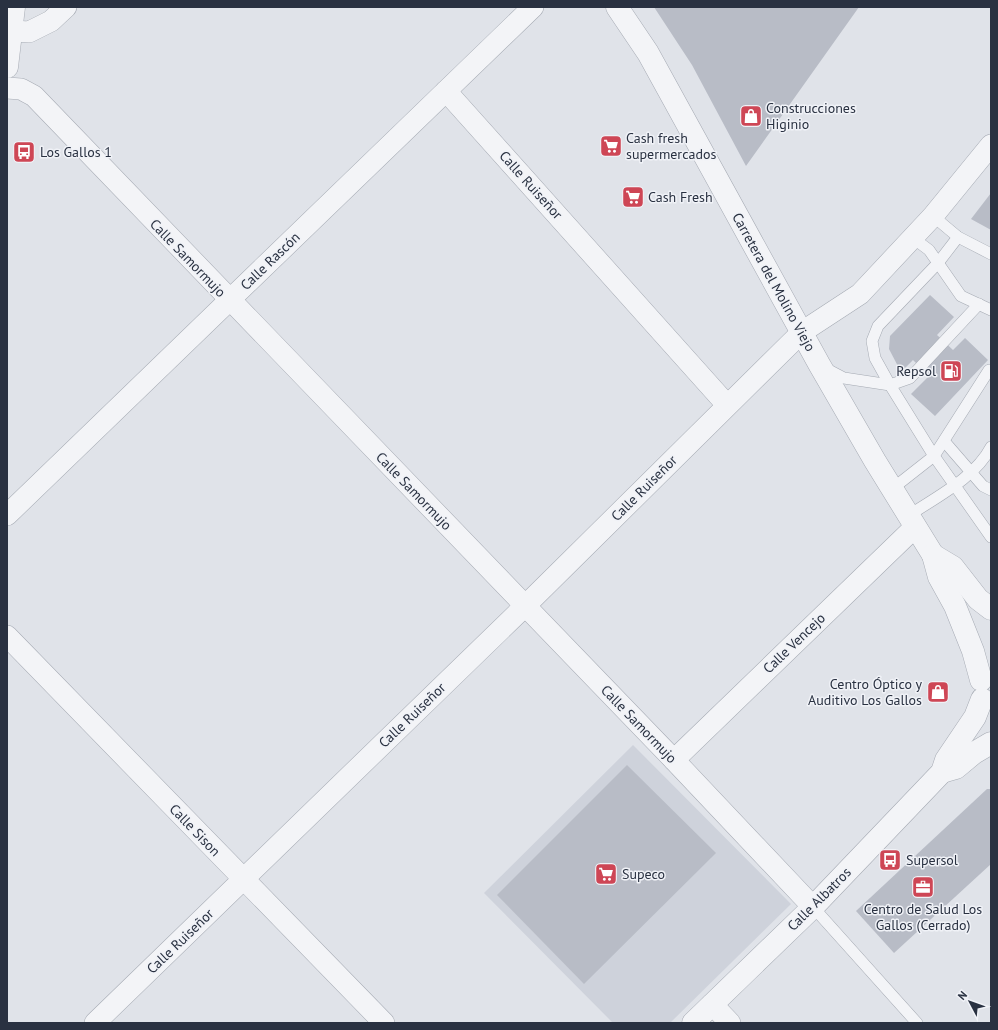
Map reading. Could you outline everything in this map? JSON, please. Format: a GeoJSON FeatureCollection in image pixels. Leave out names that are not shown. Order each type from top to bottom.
{"type":"FeatureCollection","features":[{"type":"Feature","properties":{"kind":"street"},"geometry":{"type":"LineString","coordinates":[[7,67],[14,7]]}},
{"type":"Feature","properties":{"kind":"street"},"geometry":{"type":"LineString","coordinates":[[12,30],[29,32],[51,21],[66,7]]}},
{"type":"Feature","properties":{"kind":"street","name":"Calle Rascón"},"geometry":{"type":"LineString","coordinates":[[7,515],[533,7]]}},
{"type":"Feature","properties":{"kind":"street","name":"Carretera del Molino Viejo"},"geometry":{"type":"LineString","coordinates":[[617,7],[648,53],[819,364],[911,522],[933,555]]}},
{"type":"Feature","properties":{"kind":"street","name":"Calle Samormujo"},"geometry":{"type":"LineString","coordinates":[[7,88],[21,89],[34,96],[674,760],[812,907]]}},
{"type":"Feature","properties":{"kind":"street","name":"Calle Ruiseñor"},"geometry":{"type":"LineString","coordinates":[[446,91],[727,405]]}},
{"type":"Feature","properties":{"kind":"street","name":"Calle Ruiseñor"},"geometry":{"type":"LineString","coordinates":[[95,1023],[525,606],[802,332],[860,294],[934,216],[991,145]]}},
{"type":"Feature","properties":{"kind":"street","name":"Calle Vencejo"},"geometry":{"type":"LineString","coordinates":[[674,760],[911,522]]}},
{"type":"Feature","properties":{"kind":"street"},"geometry":{"type":"LineString","coordinates":[[933,555],[979,584],[991,589]]}},
{"type":"Feature","properties":{"kind":"street"},"geometry":{"type":"LineString","coordinates":[[933,555],[939,577],[955,606],[973,651],[985,699]]}},
{"type":"Feature","properties":{"kind":"street"},"geometry":{"type":"LineString","coordinates":[[953,567],[978,599],[991,609]]}},
{"type":"Feature","properties":{"kind":"street","name":"Calle Sison"},"geometry":{"type":"LineString","coordinates":[[7,636],[384,1023]]}},
{"type":"Feature","properties":{"kind":"street"},"geometry":{"type":"LineString","coordinates":[[942,772],[946,760],[975,718],[985,699],[985,666],[991,658]]}},
{"type":"Feature","properties":{"kind":"street"},"geometry":{"type":"LineString","coordinates":[[942,772],[956,768],[974,753],[991,743]]}},
{"type":"Feature","properties":{"kind":"street","name":"Calle Albatros"},"geometry":{"type":"LineString","coordinates":[[693,1023],[812,907],[942,772]]}},
{"type":"Feature","properties":{"kind":"street"},"geometry":{"type":"LineString","coordinates":[[712,1004],[730,1023]]}},
{"type":"Feature","properties":{"kind":"lane"},"geometry":{"type":"LineString","coordinates":[[934,216],[958,237],[991,254]]}},
{"type":"Feature","properties":{"kind":"lane"},"geometry":{"type":"LineString","coordinates":[[958,237],[938,263],[878,326],[872,341],[875,358],[890,385],[934,456],[991,537]]}},
{"type":"Feature","properties":{"kind":"lane"},"geometry":{"type":"LineString","coordinates":[[913,238],[929,250],[961,296],[991,310]]}},
{"type":"Feature","properties":{"kind":"lane"},"geometry":{"type":"LineString","coordinates":[[819,364],[844,378],[890,385],[910,378],[979,304]]}},
{"type":"Feature","properties":{"kind":"lane"},"geometry":{"type":"LineString","coordinates":[[892,489],[934,456],[990,369]]}},
{"type":"Feature","properties":{"kind":"lane"},"geometry":{"type":"LineString","coordinates":[[944,440],[983,486],[991,490]]}},
{"type":"Feature","properties":{"kind":"lane"},"geometry":{"type":"LineString","coordinates":[[911,522],[986,457],[991,447]]}},
{"type":"Feature","properties":{"kind":"lane"},"geometry":{"type":"LineString","coordinates":[[812,907],[916,1023]]}},
{"type":"Feature","properties":{"kind":"shaded area"},"geometry":{"type":"Polygon","coordinates":[[[633,745],[791,904],[670,1023],[613,1023],[484,893],[633,745]]]}},
{"type":"Feature","properties":{"kind":"building","name":"Construcciones Higinio"},"geometry":{"type":"Polygon","coordinates":[[[654,7],[859,7],[746,166],[692,65],[654,7]]]}},
{"type":"Feature","properties":{"kind":"building"},"geometry":{"type":"Polygon","coordinates":[[[991,193],[991,230],[971,219],[991,193]]]}},
{"type":"Feature","properties":{"kind":"building"},"geometry":{"type":"Polygon","coordinates":[[[930,295],[954,317],[937,335],[953,350],[965,338],[988,360],[935,416],[911,394],[929,376],[913,360],[901,372],[889,349],[890,336],[930,295]]]}},
{"type":"Feature","properties":{"kind":"building","name":"Supeco"},"geometry":{"type":"Polygon","coordinates":[[[627,765],[716,853],[584,984],[497,895],[627,765]]]}},
{"type":"Feature","properties":{"kind":"building","name":"Centro de Salud Los Gallos (Cerrado)"},"geometry":{"type":"Polygon","coordinates":[[[987,789],[991,789],[991,864],[894,953],[856,911],[987,789]]]}},
{"type":"Feature","properties":{"kind":"place","name":"Construcciones Higinio"},"geometry":{"type":"Point","coordinates":[751,116]}},
{"type":"Feature","properties":{"kind":"place","name":"Cash fresh supermercados"},"geometry":{"type":"Point","coordinates":[611,146]}},
{"type":"Feature","properties":{"kind":"place","name":"Los Gallos 1"},"geometry":{"type":"Point","coordinates":[24,152]}},
{"type":"Feature","properties":{"kind":"place","name":"Cash Fresh"},"geometry":{"type":"Point","coordinates":[633,197]}},
{"type":"Feature","properties":{"kind":"place","name":"Repsol"},"geometry":{"type":"Point","coordinates":[951,371]}},
{"type":"Feature","properties":{"kind":"place","name":"Centro Óptico y Auditivo Los Gallos"},"geometry":{"type":"Point","coordinates":[938,692]}},
{"type":"Feature","properties":{"kind":"place","name":"Supersol"},"geometry":{"type":"Point","coordinates":[890,860]}},
{"type":"Feature","properties":{"kind":"place","name":"Supeco"},"geometry":{"type":"Point","coordinates":[606,874]}},
{"type":"Feature","properties":{"kind":"place","name":"Centro de Salud Los Gallos (Cerrado)"},"geometry":{"type":"Point","coordinates":[923,887]}}]}
